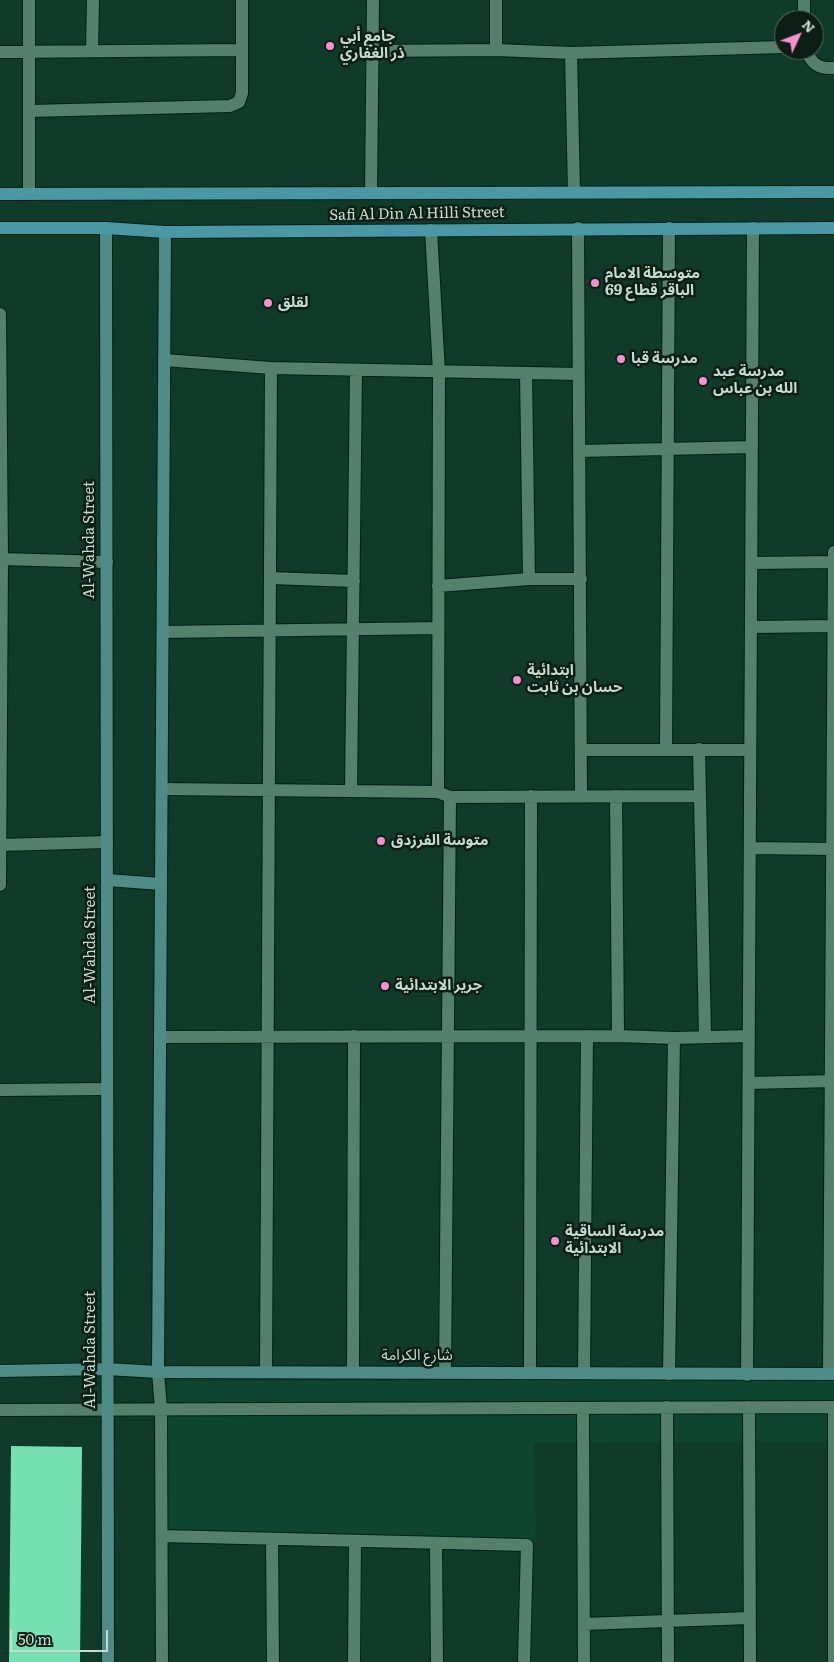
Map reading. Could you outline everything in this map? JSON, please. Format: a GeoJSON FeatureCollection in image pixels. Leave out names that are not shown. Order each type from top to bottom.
{"type":"FeatureCollection","features":[{"type":"Feature","properties":{"kind":"main road","name":"Safi Al Din Al Hilli Street"},"geometry":{"type":"LineString","coordinates":[[0,194],[834,192]]}},
{"type":"Feature","properties":{"kind":"main road","name":"Safi Al Din Al Hilli Street"},"geometry":{"type":"LineString","coordinates":[[0,228],[106,228],[165,232],[578,228],[834,228]]}},
{"type":"Feature","properties":{"kind":"street"},"geometry":{"type":"LineString","coordinates":[[29,0],[31,52],[29,193]]}},
{"type":"Feature","properties":{"kind":"street"},"geometry":{"type":"LineString","coordinates":[[92,51],[93,0]]}},
{"type":"Feature","properties":{"kind":"street"},"geometry":{"type":"LineString","coordinates":[[30,111],[230,106],[239,102],[242,93],[242,0]]}},
{"type":"Feature","properties":{"kind":"street"},"geometry":{"type":"LineString","coordinates":[[371,192],[372,0]]}},
{"type":"Feature","properties":{"kind":"street"},"geometry":{"type":"LineString","coordinates":[[496,0],[496,50]]}},
{"type":"Feature","properties":{"kind":"street"},"geometry":{"type":"LineString","coordinates":[[373,51],[496,50],[571,53],[774,47]]}},
{"type":"Feature","properties":{"kind":"street"},"geometry":{"type":"LineString","coordinates":[[0,52],[242,50]]}},
{"type":"Feature","properties":{"kind":"street"},"geometry":{"type":"LineString","coordinates":[[571,53],[574,192]]}},
{"type":"Feature","properties":{"kind":"street"},"geometry":{"type":"LineString","coordinates":[[810,60],[822,68],[834,68]]}},
{"type":"Feature","properties":{"kind":"street","name":"Al-Wahda Street"},"geometry":{"type":"LineString","coordinates":[[106,228],[108,1662]]}},
{"type":"Feature","properties":{"kind":"street"},"geometry":{"type":"LineString","coordinates":[[578,228],[581,796]]}},
{"type":"Feature","properties":{"kind":"street"},"geometry":{"type":"LineString","coordinates":[[666,750],[669,228]]}},
{"type":"Feature","properties":{"kind":"street"},"geometry":{"type":"LineString","coordinates":[[747,1375],[753,228]]}},
{"type":"Feature","properties":{"kind":"street"},"geometry":{"type":"LineString","coordinates":[[431,230],[439,372],[438,628],[444,794],[448,1036],[445,1372]]}},
{"type":"Feature","properties":{"kind":"street"},"geometry":{"type":"LineString","coordinates":[[162,1662],[162,1409],[158,1372],[165,232]]}},
{"type":"Feature","properties":{"kind":"street"},"geometry":{"type":"LineString","coordinates":[[0,314],[0,885]]}},
{"type":"Feature","properties":{"kind":"street"},"geometry":{"type":"LineString","coordinates":[[164,360],[271,368],[579,374]]}},
{"type":"Feature","properties":{"kind":"street"},"geometry":{"type":"LineString","coordinates":[[266,1371],[271,368]]}},
{"type":"Feature","properties":{"kind":"street"},"geometry":{"type":"LineString","coordinates":[[351,791],[356,370]]}},
{"type":"Feature","properties":{"kind":"street"},"geometry":{"type":"LineString","coordinates":[[526,373],[529,579]]}},
{"type":"Feature","properties":{"kind":"street"},"geometry":{"type":"LineString","coordinates":[[579,451],[752,447]]}},
{"type":"Feature","properties":{"kind":"street"},"geometry":{"type":"LineString","coordinates":[[832,1374],[834,552]]}},
{"type":"Feature","properties":{"kind":"street"},"geometry":{"type":"LineString","coordinates":[[1,559],[106,562]]}},
{"type":"Feature","properties":{"kind":"street"},"geometry":{"type":"LineString","coordinates":[[751,563],[834,562]]}},
{"type":"Feature","properties":{"kind":"street"},"geometry":{"type":"LineString","coordinates":[[270,578],[354,581]]}},
{"type":"Feature","properties":{"kind":"street"},"geometry":{"type":"LineString","coordinates":[[438,586],[529,579],[581,579]]}},
{"type":"Feature","properties":{"kind":"street"},"geometry":{"type":"LineString","coordinates":[[752,627],[834,626]]}},
{"type":"Feature","properties":{"kind":"street"},"geometry":{"type":"LineString","coordinates":[[163,632],[438,628]]}},
{"type":"Feature","properties":{"kind":"street"},"geometry":{"type":"LineString","coordinates":[[699,749],[705,1036]]}},
{"type":"Feature","properties":{"kind":"street"},"geometry":{"type":"LineString","coordinates":[[581,750],[750,750]]}},
{"type":"Feature","properties":{"kind":"street"},"geometry":{"type":"LineString","coordinates":[[162,789],[351,791],[531,796],[699,796]]}},
{"type":"Feature","properties":{"kind":"street"},"geometry":{"type":"LineString","coordinates":[[530,1373],[531,796]]}},
{"type":"Feature","properties":{"kind":"street"},"geometry":{"type":"LineString","coordinates":[[616,796],[618,1036]]}},
{"type":"Feature","properties":{"kind":"street"},"geometry":{"type":"LineString","coordinates":[[0,845],[107,842]]}},
{"type":"Feature","properties":{"kind":"street"},"geometry":{"type":"LineString","coordinates":[[750,848],[833,848]]}},
{"type":"Feature","properties":{"kind":"street"},"geometry":{"type":"LineString","coordinates":[[107,880],[161,884]]}},
{"type":"Feature","properties":{"kind":"street"},"geometry":{"type":"LineString","coordinates":[[353,1372],[354,1036]]}},
{"type":"Feature","properties":{"kind":"street"},"geometry":{"type":"LineString","coordinates":[[584,1373],[587,1036]]}},
{"type":"Feature","properties":{"kind":"street"},"geometry":{"type":"LineString","coordinates":[[160,1037],[618,1036],[674,1038],[749,1036]]}},
{"type":"Feature","properties":{"kind":"street"},"geometry":{"type":"LineString","coordinates":[[669,1374],[674,1038]]}},
{"type":"Feature","properties":{"kind":"street"},"geometry":{"type":"LineString","coordinates":[[748,1083],[833,1081]]}},
{"type":"Feature","properties":{"kind":"street"},"geometry":{"type":"LineString","coordinates":[[0,1090],[107,1089]]}},
{"type":"Feature","properties":{"kind":"street","name":"شارع الكرامة"},"geometry":{"type":"LineString","coordinates":[[0,1371],[107,1369],[158,1372],[832,1374]]}},
{"type":"Feature","properties":{"kind":"street"},"geometry":{"type":"LineString","coordinates":[[667,1407],[668,1662]]}},
{"type":"Feature","properties":{"kind":"street"},"geometry":{"type":"LineString","coordinates":[[749,1407],[750,1662]]}},
{"type":"Feature","properties":{"kind":"street"},"geometry":{"type":"LineString","coordinates":[[0,1410],[834,1407],[834,1662]]}},
{"type":"Feature","properties":{"kind":"street"},"geometry":{"type":"LineString","coordinates":[[583,1408],[584,1662]]}},
{"type":"Feature","properties":{"kind":"street"},"geometry":{"type":"LineString","coordinates":[[162,1536],[527,1545],[524,1662]]}},
{"type":"Feature","properties":{"kind":"street"},"geometry":{"type":"LineString","coordinates":[[272,1539],[273,1662]]}},
{"type":"Feature","properties":{"kind":"street"},"geometry":{"type":"LineString","coordinates":[[354,1662],[355,1541]]}},
{"type":"Feature","properties":{"kind":"street"},"geometry":{"type":"LineString","coordinates":[[436,1543],[437,1662]]}},
{"type":"Feature","properties":{"kind":"street"},"geometry":{"type":"LineString","coordinates":[[584,1624],[750,1618]]}},
{"type":"Feature","properties":{"kind":"shaded area"},"geometry":{"type":"Polygon","coordinates":[[[834,1379],[834,1441],[534,1443],[536,1542],[168,1531],[167,1381],[834,1379]]]}},
{"type":"Feature","properties":{"kind":"building"},"geometry":{"type":"Polygon","coordinates":[[[11,1446],[82,1447],[80,1662],[9,1662],[11,1446]]]}},
{"type":"Feature","properties":{"kind":"place","name":"جامع أبي ذر الغفاري"},"geometry":{"type":"Point","coordinates":[330,46]}},
{"type":"Feature","properties":{"kind":"place","name":"متوسطة الامام الباقر قطاع 69"},"geometry":{"type":"Point","coordinates":[595,283]}},
{"type":"Feature","properties":{"kind":"place","name":"لقلق"},"geometry":{"type":"Point","coordinates":[268,303]}},
{"type":"Feature","properties":{"kind":"place","name":"مدرسة قبا"},"geometry":{"type":"Point","coordinates":[621,359]}},
{"type":"Feature","properties":{"kind":"place","name":"مدرسة عبد الله بن عباس"},"geometry":{"type":"Point","coordinates":[703,381]}},
{"type":"Feature","properties":{"kind":"place","name":"ابتدائية حسان بن ثابت"},"geometry":{"type":"Point","coordinates":[517,680]}},
{"type":"Feature","properties":{"kind":"place","name":"متوسة الفرزدق"},"geometry":{"type":"Point","coordinates":[381,841]}},
{"type":"Feature","properties":{"kind":"place","name":"جرير الابتدائية"},"geometry":{"type":"Point","coordinates":[385,986]}},
{"type":"Feature","properties":{"kind":"place","name":"مدرسة الساقية الابتدائية"},"geometry":{"type":"Point","coordinates":[555,1241]}}]}
